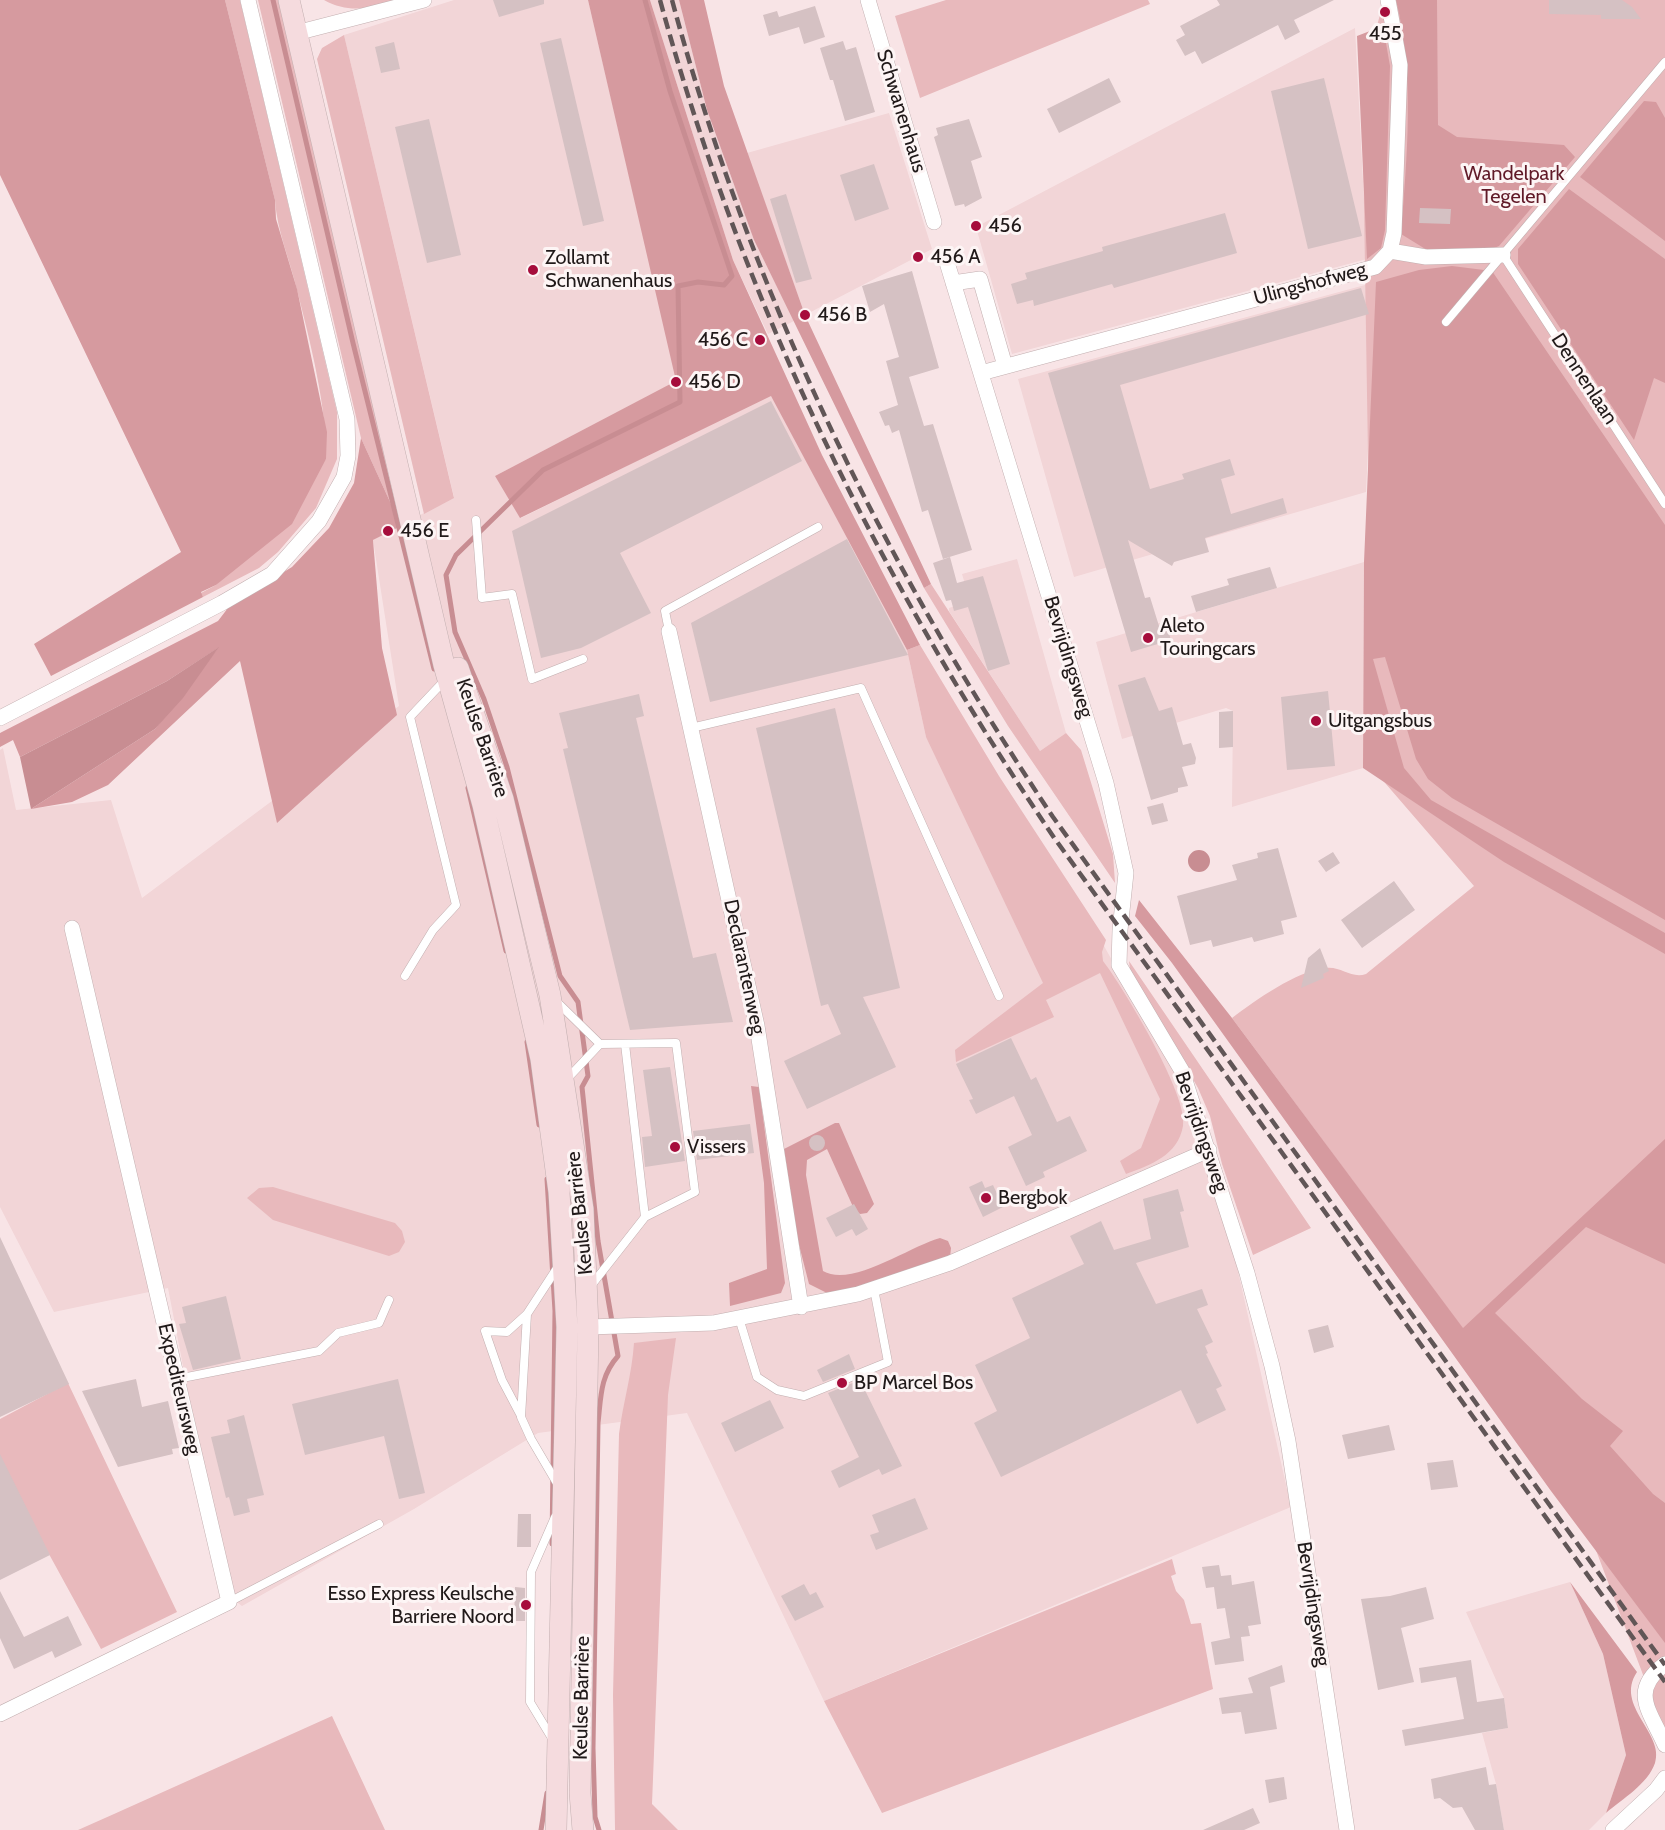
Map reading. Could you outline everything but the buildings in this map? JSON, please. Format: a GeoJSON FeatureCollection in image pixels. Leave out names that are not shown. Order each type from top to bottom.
{"type":"FeatureCollection","features":[{"type":"Feature","properties":{"kind":"main road","name":"Keulse Barrière"},"geometry":{"type":"LineString","coordinates":[[289,0],[447,678],[483,805],[541,1059],[559,1192],[567,1327],[560,1752],[556,1830]]}},
{"type":"Feature","properties":{"kind":"main road","name":"Keulse Barrière"},"geometry":{"type":"LineString","coordinates":[[434,616],[454,656],[503,799],[550,995],[583,1209],[588,1290],[580,1793],[583,1830]]}},
{"type":"Feature","properties":{"kind":"street"},"geometry":{"type":"LineString","coordinates":[[0,718],[222,603],[272,574],[320,521],[344,477],[348,456],[347,419],[248,0]]}},
{"type":"Feature","properties":{"kind":"street"},"geometry":{"type":"LineString","coordinates":[[296,33],[424,0]]}},
{"type":"Feature","properties":{"kind":"street","name":"Schwanenhaus"},"geometry":{"type":"LineString","coordinates":[[867,0],[934,222]]}},
{"type":"Feature","properties":{"kind":"street","name":"Ulingshofweg"},"geometry":{"type":"LineString","coordinates":[[981,373],[1375,267],[1390,251],[1394,233],[1400,65],[1388,0]]}},
{"type":"Feature","properties":{"kind":"street"},"geometry":{"type":"LineString","coordinates":[[1390,251],[1426,257],[1503,255]]}},
{"type":"Feature","properties":{"kind":"street","name":"Bevrijdingsweg"},"geometry":{"type":"LineString","coordinates":[[945,256],[1106,783],[1126,873],[1119,965],[1182,1071],[1247,1273],[1272,1366],[1288,1441],[1347,1830]]}},
{"type":"Feature","properties":{"kind":"street"},"geometry":{"type":"LineString","coordinates":[[954,283],[980,279],[1005,366]]}},
{"type":"Feature","properties":{"kind":"street","name":"Declarantenweg"},"geometry":{"type":"LineString","coordinates":[[669,631],[757,1026],[801,1307]]}},
{"type":"Feature","properties":{"kind":"street","name":"Expediteursweg"},"geometry":{"type":"LineString","coordinates":[[72,928],[229,1602]]}},
{"type":"Feature","properties":{"kind":"street"},"geometry":{"type":"LineString","coordinates":[[588,1327],[713,1323],[801,1307],[874,1289],[950,1263],[1209,1150]]}},
{"type":"Feature","properties":{"kind":"street"},"geometry":{"type":"LineString","coordinates":[[0,1714],[229,1602]]}},
{"type":"Feature","properties":{"kind":"street"},"geometry":{"type":"LineString","coordinates":[[1665,1664],[1648,1679],[1645,1691],[1649,1708],[1665,1745]]}},
{"type":"Feature","properties":{"kind":"street"},"geometry":{"type":"LineString","coordinates":[[1613,1830],[1656,1790],[1665,1778]]}},
{"type":"Feature","properties":{"kind":"lane"},"geometry":{"type":"LineString","coordinates":[[1446,322],[1665,62]]}},
{"type":"Feature","properties":{"kind":"lane","name":"Dennenlaan"},"geometry":{"type":"LineString","coordinates":[[1503,255],[1665,504]]}},
{"type":"Feature","properties":{"kind":"lane"},"geometry":{"type":"LineString","coordinates":[[476,520],[482,598],[512,594],[532,679],[583,659]]}},
{"type":"Feature","properties":{"kind":"lane"},"geometry":{"type":"LineString","coordinates":[[669,631],[665,611],[818,527]]}},
{"type":"Feature","properties":{"kind":"lane"},"geometry":{"type":"LineString","coordinates":[[405,976],[433,930],[456,905],[410,717],[447,678]]}},
{"type":"Feature","properties":{"kind":"lane"},"geometry":{"type":"LineString","coordinates":[[691,728],[861,688],[999,996]]}},
{"type":"Feature","properties":{"kind":"lane"},"geometry":{"type":"LineString","coordinates":[[550,995],[600,1044],[676,1043],[695,1192],[645,1217],[588,1290]]}},
{"type":"Feature","properties":{"kind":"lane"},"geometry":{"type":"LineString","coordinates":[[565,1082],[600,1044]]}},
{"type":"Feature","properties":{"kind":"lane"},"geometry":{"type":"LineString","coordinates":[[625,1044],[645,1217]]}},
{"type":"Feature","properties":{"kind":"lane"},"geometry":{"type":"LineString","coordinates":[[560,1752],[530,1702],[531,1572],[564,1496],[531,1439],[502,1380],[485,1331],[507,1332],[527,1314],[564,1256]]}},
{"type":"Feature","properties":{"kind":"lane"},"geometry":{"type":"LineString","coordinates":[[739,1318],[757,1377],[777,1390],[804,1396],[888,1362],[874,1289]]}},
{"type":"Feature","properties":{"kind":"lane"},"geometry":{"type":"LineString","coordinates":[[177,1379],[319,1351],[338,1333],[379,1323],[389,1300]]}},
{"type":"Feature","properties":{"kind":"lane"},"geometry":{"type":"LineString","coordinates":[[521,1417],[527,1314]]}},
{"type":"Feature","properties":{"kind":"lane"},"geometry":{"type":"LineString","coordinates":[[229,1602],[380,1524]]}},
{"type":"Feature","properties":{"kind":"shaded area"},"geometry":{"type":"Polygon","coordinates":[[[454,0],[588,0],[677,381],[495,476],[521,518],[771,395],[907,650],[926,737],[1080,903],[1175,1073],[1235,1258],[1291,1507],[824,1701],[687,1413],[538,1433],[414,1509],[242,1606],[235,1601],[214,1527],[168,1288],[54,1312],[0,1207],[0,750],[3,748],[16,810],[111,800],[142,898],[399,706],[373,540],[454,497],[344,35],[454,0]]]}},
{"type":"Feature","properties":{"kind":"shaded area"},"geometry":{"type":"Polygon","coordinates":[[[650,0],[679,0],[707,110],[754,240],[794,321],[768,334],[733,260],[650,0]]]}},
{"type":"Feature","properties":{"kind":"shaded area"},"geometry":{"type":"Polygon","coordinates":[[[1355,28],[1367,259],[1012,354],[976,227],[1355,28]]]}},
{"type":"Feature","properties":{"kind":"shaded area"},"geometry":{"type":"Polygon","coordinates":[[[889,113],[932,249],[805,315],[747,153],[889,113]]]}},
{"type":"Feature","properties":{"kind":"shaded area"},"geometry":{"type":"Polygon","coordinates":[[[1376,282],[1366,492],[1074,577],[1018,379],[1376,282]]]}},
{"type":"Feature","properties":{"kind":"shaded area"},"geometry":{"type":"Polygon","coordinates":[[[1017,559],[1066,733],[1040,751],[949,611],[949,608],[970,601],[962,574],[1017,559]]]}},
{"type":"Feature","properties":{"kind":"shaded area"},"geometry":{"type":"Polygon","coordinates":[[[1364,562],[1363,768],[1232,807],[1233,711],[1226,708],[1122,739],[1096,642],[1364,562]]]}},
{"type":"Feature","properties":{"kind":"shaded area"},"geometry":{"type":"Polygon","coordinates":[[[219,647],[183,698],[155,729],[31,809],[20,757],[167,681],[219,647]]]}},
{"type":"Feature","properties":{"kind":"shaded area"},"geometry":{"type":"Polygon","coordinates":[[[1199,850],[1207,853],[1210,861],[1207,869],[1199,872],[1191,869],[1188,861],[1191,853],[1199,850]]]}},
{"type":"Feature","properties":{"kind":"shaded area"},"geometry":{"type":"Polygon","coordinates":[[[1570,1582],[1603,1654],[1626,1755],[1606,1813],[1589,1830],[1504,1830],[1496,1784],[1482,1733],[1508,1728],[1504,1698],[1466,1612],[1570,1582]]]}},
{"type":"Feature","properties":{"kind":"green space"},"geometry":{"type":"Polygon","coordinates":[[[0,0],[225,0],[275,200],[276,219],[297,289],[327,432],[326,459],[292,524],[216,585],[201,592],[203,597],[51,676],[34,644],[181,552],[0,175],[0,0]]]}},
{"type":"Feature","properties":{"kind":"green space"},"geometry":{"type":"Polygon","coordinates":[[[225,0],[240,0],[337,412],[337,459],[316,508],[278,552],[259,568],[203,597],[201,593],[216,585],[326,459],[324,418],[312,352],[225,0]]]}},
{"type":"Feature","properties":{"kind":"green space"},"geometry":{"type":"Polygon","coordinates":[[[258,0],[279,0],[401,526],[361,438],[258,0]]]}},
{"type":"Feature","properties":{"kind":"green space"},"geometry":{"type":"Polygon","coordinates":[[[324,0],[402,0],[372,7],[353,8],[334,5],[324,0]]]}},
{"type":"Feature","properties":{"kind":"green space"},"geometry":{"type":"Polygon","coordinates":[[[588,0],[650,0],[733,260],[822,455],[920,645],[907,650],[771,396],[520,518],[495,476],[676,381],[588,0]]]}},
{"type":"Feature","properties":{"kind":"green space"},"geometry":{"type":"Polygon","coordinates":[[[679,0],[704,0],[724,86],[805,315],[931,584],[924,588],[754,240],[707,110],[679,0]]]}},
{"type":"Feature","properties":{"kind":"green space"},"geometry":{"type":"Polygon","coordinates":[[[946,0],[1148,0],[1150,4],[920,98],[895,16],[946,0]]]}},
{"type":"Feature","properties":{"kind":"green space","name":"Wandelpark Tegelen"},"geometry":{"type":"Polygon","coordinates":[[[1384,0],[1665,0],[1665,1733],[1594,1545],[1463,1329],[1232,1018],[1277,987],[1314,970],[1331,968],[1356,975],[1366,974],[1474,886],[1373,769],[1362,81],[1384,0]]]}},
{"type":"Feature","properties":{"kind":"green space"},"geometry":{"type":"Polygon","coordinates":[[[1396,0],[1437,0],[1438,125],[1457,137],[1564,145],[1575,157],[1499,246],[1489,250],[1427,250],[1401,234],[1408,87],[1402,29],[1396,0]]]}},
{"type":"Feature","properties":{"kind":"green space"},"geometry":{"type":"Polygon","coordinates":[[[1383,26],[1390,66],[1385,230],[1381,248],[1367,259],[1357,36],[1383,26]]]}},
{"type":"Feature","properties":{"kind":"green space"},"geometry":{"type":"Polygon","coordinates":[[[344,35],[454,498],[424,514],[317,59],[322,48],[344,35]]]}},
{"type":"Feature","properties":{"kind":"green space"},"geometry":{"type":"Polygon","coordinates":[[[1644,101],[1656,102],[1665,118],[1665,241],[1580,177],[1644,101]]]}},
{"type":"Feature","properties":{"kind":"green space"},"geometry":{"type":"Polygon","coordinates":[[[1569,189],[1665,259],[1665,383],[1654,378],[1634,440],[1518,264],[1518,249],[1569,189]]]}},
{"type":"Feature","properties":{"kind":"green space"},"geometry":{"type":"Polygon","coordinates":[[[1452,266],[1492,271],[1665,525],[1665,920],[1452,798],[1428,779],[1416,759],[1385,657],[1373,659],[1404,768],[1431,800],[1665,933],[1665,954],[1504,862],[1363,768],[1364,562],[1376,282],[1419,270],[1452,266]]]}},
{"type":"Feature","properties":{"kind":"green space"},"geometry":{"type":"Polygon","coordinates":[[[361,438],[401,526],[373,540],[382,648],[397,715],[277,823],[240,661],[108,785],[72,802],[31,809],[155,729],[218,648],[167,681],[20,757],[13,740],[0,747],[0,733],[218,621],[231,604],[292,567],[329,528],[354,483],[361,438]]]}},
{"type":"Feature","properties":{"kind":"green space"},"geometry":{"type":"Polygon","coordinates":[[[931,584],[1040,751],[1066,733],[1081,750],[1113,854],[1115,883],[1008,726],[924,588],[931,584]]]}},
{"type":"Feature","properties":{"kind":"green space"},"geometry":{"type":"Polygon","coordinates":[[[920,645],[999,776],[1106,940],[1102,952],[1103,961],[1139,1017],[1166,1067],[1182,1111],[1183,1126],[1176,1144],[1169,1152],[1145,1167],[1126,1174],[1120,1161],[1141,1148],[1160,1099],[1100,973],[1046,1000],[1054,1017],[956,1062],[955,1050],[1043,983],[926,737],[907,650],[920,645]]]}},
{"type":"Feature","properties":{"kind":"green space"},"geometry":{"type":"Polygon","coordinates":[[[1139,900],[1232,1018],[1463,1328],[1665,1139],[1665,1264],[1586,1227],[1495,1313],[1582,1399],[1623,1431],[1610,1446],[1653,1494],[1665,1503],[1665,1643],[1551,1491],[1172,963],[1135,916],[1139,900]]]}},
{"type":"Feature","properties":{"kind":"green space"},"geometry":{"type":"Polygon","coordinates":[[[1129,961],[1311,1228],[1253,1255],[1222,1164],[1210,1116],[1198,1088],[1130,970],[1129,961]]]}},
{"type":"Feature","properties":{"kind":"green space"},"geometry":{"type":"Polygon","coordinates":[[[751,1086],[759,1087],[785,1283],[781,1293],[730,1306],[729,1283],[767,1269],[764,1183],[751,1086]]]}},
{"type":"Feature","properties":{"kind":"green space"},"geometry":{"type":"Polygon","coordinates":[[[839,1123],[874,1204],[867,1213],[860,1214],[854,1209],[827,1149],[807,1160],[806,1175],[823,1271],[835,1275],[865,1270],[940,1238],[948,1241],[951,1248],[950,1258],[833,1296],[809,1284],[798,1241],[784,1149],[839,1123]]]}},
{"type":"Feature","properties":{"kind":"green space"},"geometry":{"type":"Polygon","coordinates":[[[273,1187],[395,1223],[402,1231],[405,1242],[399,1252],[389,1256],[273,1220],[247,1198],[259,1188],[273,1187]]]}},
{"type":"Feature","properties":{"kind":"green space"},"geometry":{"type":"Polygon","coordinates":[[[676,1338],[668,1395],[652,1804],[678,1830],[615,1830],[613,1695],[619,1434],[634,1343],[676,1338]]]}},
{"type":"Feature","properties":{"kind":"green space"},"geometry":{"type":"Polygon","coordinates":[[[68,1383],[177,1612],[101,1649],[21,1503],[0,1457],[0,1419],[68,1383]]]}},
{"type":"Feature","properties":{"kind":"green space"},"geometry":{"type":"Polygon","coordinates":[[[1172,1559],[1176,1574],[1171,1576],[1176,1591],[1184,1600],[1191,1624],[1201,1623],[1213,1689],[882,1813],[824,1701],[1172,1559]]]}},
{"type":"Feature","properties":{"kind":"green space"},"geometry":{"type":"Polygon","coordinates":[[[1570,1582],[1637,1672],[1632,1684],[1632,1696],[1635,1708],[1653,1741],[1656,1752],[1655,1763],[1647,1778],[1606,1813],[1626,1755],[1603,1654],[1570,1582]]]}},
{"type":"Feature","properties":{"kind":"green space"},"geometry":{"type":"Polygon","coordinates":[[[332,1716],[385,1830],[78,1830],[114,1814],[332,1716]]]}},
{"type":"Feature","properties":{"kind":"waterway"},"geometry":{"type":"LineString","coordinates":[[273,0],[353,343],[434,669]]}},
{"type":"Feature","properties":{"kind":"waterway"},"geometry":{"type":"LineString","coordinates":[[599,1830],[595,1817],[593,1748],[598,1423],[605,1379],[618,1356],[598,1241],[582,1087],[588,1076],[578,1002],[560,976],[507,767],[484,699],[455,632],[446,575],[456,555],[543,470],[680,402],[678,286],[698,282],[724,285],[732,276],[670,91],[645,0]]}},
{"type":"Feature","properties":{"kind":"waterway"},"geometry":{"type":"LineString","coordinates":[[468,788],[506,951]]}},
{"type":"Feature","properties":{"kind":"waterway"},"geometry":{"type":"LineString","coordinates":[[527,1042],[539,1125]]}},
{"type":"Feature","properties":{"kind":"waterway"},"geometry":{"type":"LineString","coordinates":[[547,1179],[555,1311],[552,1544]]}},
{"type":"Feature","properties":{"kind":"waterway"},"geometry":{"type":"LineString","coordinates":[[541,1830],[547,1793]]}},
{"type":"Feature","properties":{"kind":"railway"},"geometry":{"type":"LineString","coordinates":[[660,0],[694,113],[732,223],[775,330],[822,436],[874,539],[930,641],[1055,839],[1665,1682]]}},
{"type":"Feature","properties":{"kind":"railway"},"geometry":{"type":"LineString","coordinates":[[672,0],[704,109],[741,216],[783,321],[829,424],[879,525],[933,624],[991,722],[1053,817],[1665,1665]]}},
{"type":"Feature","properties":{"kind":"place","name":"455"},"geometry":{"type":"Point","coordinates":[1385,12]}},
{"type":"Feature","properties":{"kind":"place","name":"456"},"geometry":{"type":"Point","coordinates":[976,226]}},
{"type":"Feature","properties":{"kind":"place","name":"456 A"},"geometry":{"type":"Point","coordinates":[918,257]}},
{"type":"Feature","properties":{"kind":"place","name":"Zollamt Schwanenhaus"},"geometry":{"type":"Point","coordinates":[533,270]}},
{"type":"Feature","properties":{"kind":"place","name":"456 B"},"geometry":{"type":"Point","coordinates":[805,315]}},
{"type":"Feature","properties":{"kind":"place","name":"456 C"},"geometry":{"type":"Point","coordinates":[760,340]}},
{"type":"Feature","properties":{"kind":"place","name":"456 D"},"geometry":{"type":"Point","coordinates":[676,382]}},
{"type":"Feature","properties":{"kind":"place","name":"456 E"},"geometry":{"type":"Point","coordinates":[388,531]}},
{"type":"Feature","properties":{"kind":"place","name":"Aleto Touringcars"},"geometry":{"type":"Point","coordinates":[1148,638]}},
{"type":"Feature","properties":{"kind":"place","name":"Uitgangsbus"},"geometry":{"type":"Point","coordinates":[1316,721]}},
{"type":"Feature","properties":{"kind":"place","name":"Vissers"},"geometry":{"type":"Point","coordinates":[675,1147]}},
{"type":"Feature","properties":{"kind":"place","name":"Bergbok"},"geometry":{"type":"Point","coordinates":[986,1198]}},
{"type":"Feature","properties":{"kind":"place","name":"BP Marcel Bos"},"geometry":{"type":"Point","coordinates":[842,1383]}},
{"type":"Feature","properties":{"kind":"place","name":"Esso Express Keulsche Barriere Noord"},"geometry":{"type":"Point","coordinates":[526,1605]}}]}
